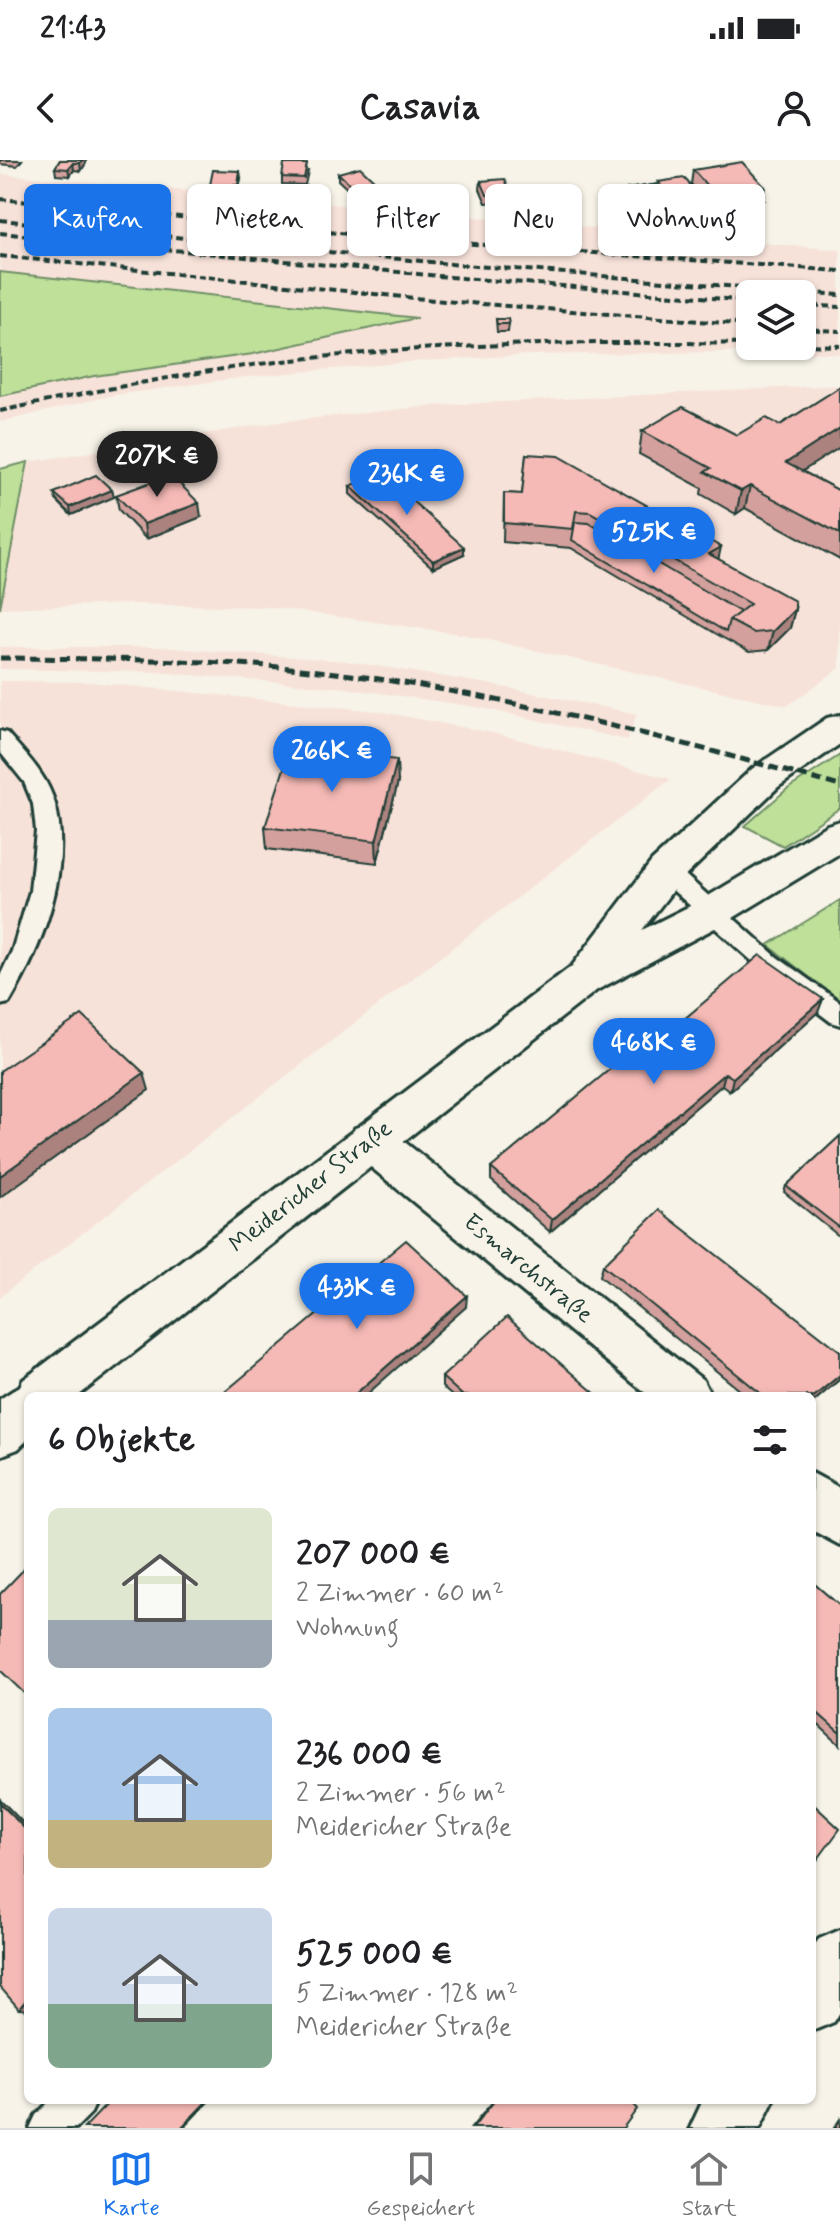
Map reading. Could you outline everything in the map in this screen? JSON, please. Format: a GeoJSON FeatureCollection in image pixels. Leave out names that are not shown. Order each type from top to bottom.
{"type":"FeatureCollection","features":[{"type":"Feature","properties":{"kind":"main road","name":"Meidericher Straße"},"geometry":{"type":"LineString","coordinates":[[583,979],[666,871],[765,778],[840,727]]}},
{"type":"Feature","properties":{"kind":"main road","name":"Meidericher Straße"},"geometry":{"type":"LineString","coordinates":[[45,1392],[583,979],[714,911],[840,835]]}},
{"type":"Feature","properties":{"kind":"main road","name":"Esmarchstraße"},"geometry":{"type":"LineString","coordinates":[[371,1141],[681,1392]]}},
{"type":"Feature","properties":{"kind":"main road"},"geometry":{"type":"LineString","coordinates":[[0,1432],[24,1410]]}},
{"type":"Feature","properties":{"kind":"main road"},"geometry":{"type":"LineString","coordinates":[[816,1501],[840,1520]]}},
{"type":"Feature","properties":{"kind":"main road"},"geometry":{"type":"LineString","coordinates":[[816,1994],[840,1960]]}},
{"type":"Feature","properties":{"kind":"main road"},"geometry":{"type":"LineString","coordinates":[[722,2128],[739,2104]]}},
{"type":"Feature","properties":{"kind":"lane"},"geometry":{"type":"LineString","coordinates":[[0,738],[36,784],[48,826],[40,905],[10,983],[0,996]]}},
{"type":"Feature","properties":{"kind":"lane"},"geometry":{"type":"LineString","coordinates":[[666,871],[769,963],[840,1015]]}},
{"type":"Feature","properties":{"kind":"lane"},"geometry":{"type":"LineString","coordinates":[[49,2128],[74,2104]]}},
{"type":"Feature","properties":{"kind":"shaded area"},"geometry":{"type":"Polygon","coordinates":[[[0,174],[111,184],[24,184],[24,256],[171,256],[171,189],[187,191],[187,256],[331,256],[331,204],[347,205],[347,256],[469,256],[469,216],[485,218],[485,256],[582,256],[582,227],[598,228],[598,256],[765,256],[765,243],[840,250],[840,354],[816,353],[816,280],[736,280],[736,352],[529,355],[246,377],[115,395],[0,422],[0,396],[94,376],[253,354],[414,318],[0,272],[0,174]]]}},
{"type":"Feature","properties":{"kind":"shaded area"},"geometry":{"type":"Polygon","coordinates":[[[840,385],[840,668],[787,706],[461,634],[268,607],[132,604],[0,608],[28,462],[286,421],[442,405],[840,385]]]}},
{"type":"Feature","properties":{"kind":"shaded area"},"geometry":{"type":"Polygon","coordinates":[[[0,647],[160,647],[346,661],[488,684],[637,714],[627,740],[477,707],[344,688],[155,672],[0,669],[0,647]]]}},
{"type":"Feature","properties":{"kind":"shaded area"},"geometry":{"type":"Polygon","coordinates":[[[0,681],[90,682],[376,711],[493,733],[671,779],[0,1297],[0,681]]]}},
{"type":"Feature","properties":{"kind":"green space"},"geometry":{"type":"Polygon","coordinates":[[[0,272],[417,318],[253,354],[94,376],[0,396],[0,272]]]}},
{"type":"Feature","properties":{"kind":"green space"},"geometry":{"type":"Polygon","coordinates":[[[28,462],[0,608],[0,469],[28,462]]]}},
{"type":"Feature","properties":{"kind":"green space"},"geometry":{"type":"Polygon","coordinates":[[[840,755],[840,808],[783,846],[745,826],[786,790],[840,755]]]}},
{"type":"Feature","properties":{"kind":"green space"},"geometry":{"type":"Polygon","coordinates":[[[840,900],[840,1001],[768,945],[840,900]]]}},
{"type":"Feature","properties":{"kind":"building"},"geometry":{"type":"Polygon","coordinates":[[[60,160],[82,160],[68,169],[55,168],[60,160]]]}},
{"type":"Feature","properties":{"kind":"building"},"geometry":{"type":"Polygon","coordinates":[[[742,162],[762,184],[705,184],[693,170],[742,162]]]}},
{"type":"Feature","properties":{"kind":"building"},"geometry":{"type":"Polygon","coordinates":[[[284,164],[307,164],[304,178],[282,177],[284,164]]]}},
{"type":"Feature","properties":{"kind":"building"},"geometry":{"type":"Polygon","coordinates":[[[360,167],[378,184],[350,184],[338,173],[360,167]]]}},
{"type":"Feature","properties":{"kind":"building"},"geometry":{"type":"Polygon","coordinates":[[[213,170],[240,171],[238,184],[210,184],[213,170]]]}},
{"type":"Feature","properties":{"kind":"building"},"geometry":{"type":"Polygon","coordinates":[[[684,178],[690,184],[660,184],[658,182],[684,178]]]}},
{"type":"Feature","properties":{"kind":"building"},"geometry":{"type":"Polygon","coordinates":[[[505,179],[507,184],[485,184],[485,190],[481,181],[505,179]]]}},
{"type":"Feature","properties":{"kind":"building"},"geometry":{"type":"Polygon","coordinates":[[[496,319],[508,319],[509,324],[497,324],[496,319]]]}},
{"type":"Feature","properties":{"kind":"building"},"geometry":{"type":"Polygon","coordinates":[[[840,387],[840,428],[786,463],[840,491],[840,534],[750,486],[741,491],[705,472],[711,468],[642,431],[683,407],[737,435],[766,418],[780,425],[840,387]]]}},
{"type":"Feature","properties":{"kind":"building"},"geometry":{"type":"Polygon","coordinates":[[[526,454],[559,456],[721,547],[709,554],[795,601],[795,609],[773,631],[753,633],[729,620],[750,604],[590,512],[576,511],[573,529],[504,523],[504,493],[522,494],[526,454]]]}},
{"type":"Feature","properties":{"kind":"building"},"geometry":{"type":"Polygon","coordinates":[[[381,473],[464,547],[433,561],[350,486],[381,473]]]}},
{"type":"Feature","properties":{"kind":"building"},"geometry":{"type":"Polygon","coordinates":[[[96,475],[112,490],[70,507],[54,493],[96,475]]]}},
{"type":"Feature","properties":{"kind":"building"},"geometry":{"type":"Polygon","coordinates":[[[171,475],[199,503],[144,524],[116,495],[171,475]]]}},
{"type":"Feature","properties":{"kind":"building"},"geometry":{"type":"Polygon","coordinates":[[[575,522],[589,523],[740,612],[729,620],[726,632],[572,540],[575,522]]]}},
{"type":"Feature","properties":{"kind":"building"},"geometry":{"type":"Polygon","coordinates":[[[291,747],[397,760],[376,841],[265,827],[291,747]]]}},
{"type":"Feature","properties":{"kind":"building"},"geometry":{"type":"Polygon","coordinates":[[[760,955],[823,999],[733,1078],[725,1073],[552,1220],[491,1168],[663,1025],[670,1031],[760,955]]]}},
{"type":"Feature","properties":{"kind":"building"},"geometry":{"type":"Polygon","coordinates":[[[82,1015],[144,1073],[0,1176],[0,1071],[82,1015]]]}},
{"type":"Feature","properties":{"kind":"building"},"geometry":{"type":"Polygon","coordinates":[[[840,1136],[840,1228],[786,1186],[840,1136]]]}},
{"type":"Feature","properties":{"kind":"building"},"geometry":{"type":"Polygon","coordinates":[[[659,1210],[840,1351],[840,1375],[816,1395],[816,1392],[759,1392],[603,1265],[659,1210]]]}},
{"type":"Feature","properties":{"kind":"building"},"geometry":{"type":"Polygon","coordinates":[[[406,1240],[467,1296],[358,1392],[225,1392],[406,1240]]]}},
{"type":"Feature","properties":{"kind":"building"},"geometry":{"type":"Polygon","coordinates":[[[507,1317],[593,1392],[459,1392],[442,1377],[507,1317]]]}},
{"type":"Feature","properties":{"kind":"building"},"geometry":{"type":"Polygon","coordinates":[[[24,1569],[24,1693],[0,1670],[0,1594],[24,1569]]]}},
{"type":"Feature","properties":{"kind":"building"},"geometry":{"type":"Polygon","coordinates":[[[816,1585],[840,1606],[840,1733],[816,1712],[816,1585]]]}},
{"type":"Feature","properties":{"kind":"building"},"geometry":{"type":"Polygon","coordinates":[[[0,1803],[24,1828],[24,2003],[19,2009],[0,1987],[0,1803]]]}},
{"type":"Feature","properties":{"kind":"building"},"geometry":{"type":"Polygon","coordinates":[[[816,1807],[840,1829],[816,1862],[816,1807]]]}},
{"type":"Feature","properties":{"kind":"building"},"geometry":{"type":"Polygon","coordinates":[[[107,2104],[204,2104],[181,2128],[84,2128],[107,2104]]]}},
{"type":"Feature","properties":{"kind":"building"},"geometry":{"type":"Polygon","coordinates":[[[492,2104],[633,2104],[637,2109],[623,2128],[473,2128],[492,2104]]]}},
{"type":"Feature","properties":{"kind":"railway"},"geometry":{"type":"LineString","coordinates":[[0,199],[378,237],[840,271]]}},
{"type":"Feature","properties":{"kind":"railway"},"geometry":{"type":"LineString","coordinates":[[0,220],[451,264],[840,295]]}},
{"type":"Feature","properties":{"kind":"railway"},"geometry":{"type":"LineString","coordinates":[[0,233],[449,277],[736,300]]}},
{"type":"Feature","properties":{"kind":"railway"},"geometry":{"type":"LineString","coordinates":[[0,256],[444,301],[736,324]]}},
{"type":"Feature","properties":{"kind":"railway"},"geometry":{"type":"LineString","coordinates":[[816,306],[840,307]]}},
{"type":"Feature","properties":{"kind":"railway"},"geometry":{"type":"LineString","coordinates":[[816,330],[840,331]]}},
{"type":"Feature","properties":{"kind":"railway"},"geometry":{"type":"LineString","coordinates":[[0,411],[172,377],[335,356],[513,345],[736,344]]}},
{"type":"Feature","properties":{"kind":"railway"},"geometry":{"type":"LineString","coordinates":[[816,345],[840,346]]}},
{"type":"Feature","properties":{"kind":"railway"},"geometry":{"type":"LineString","coordinates":[[0,658],[220,663],[351,675],[536,708],[840,786]]}}]}
